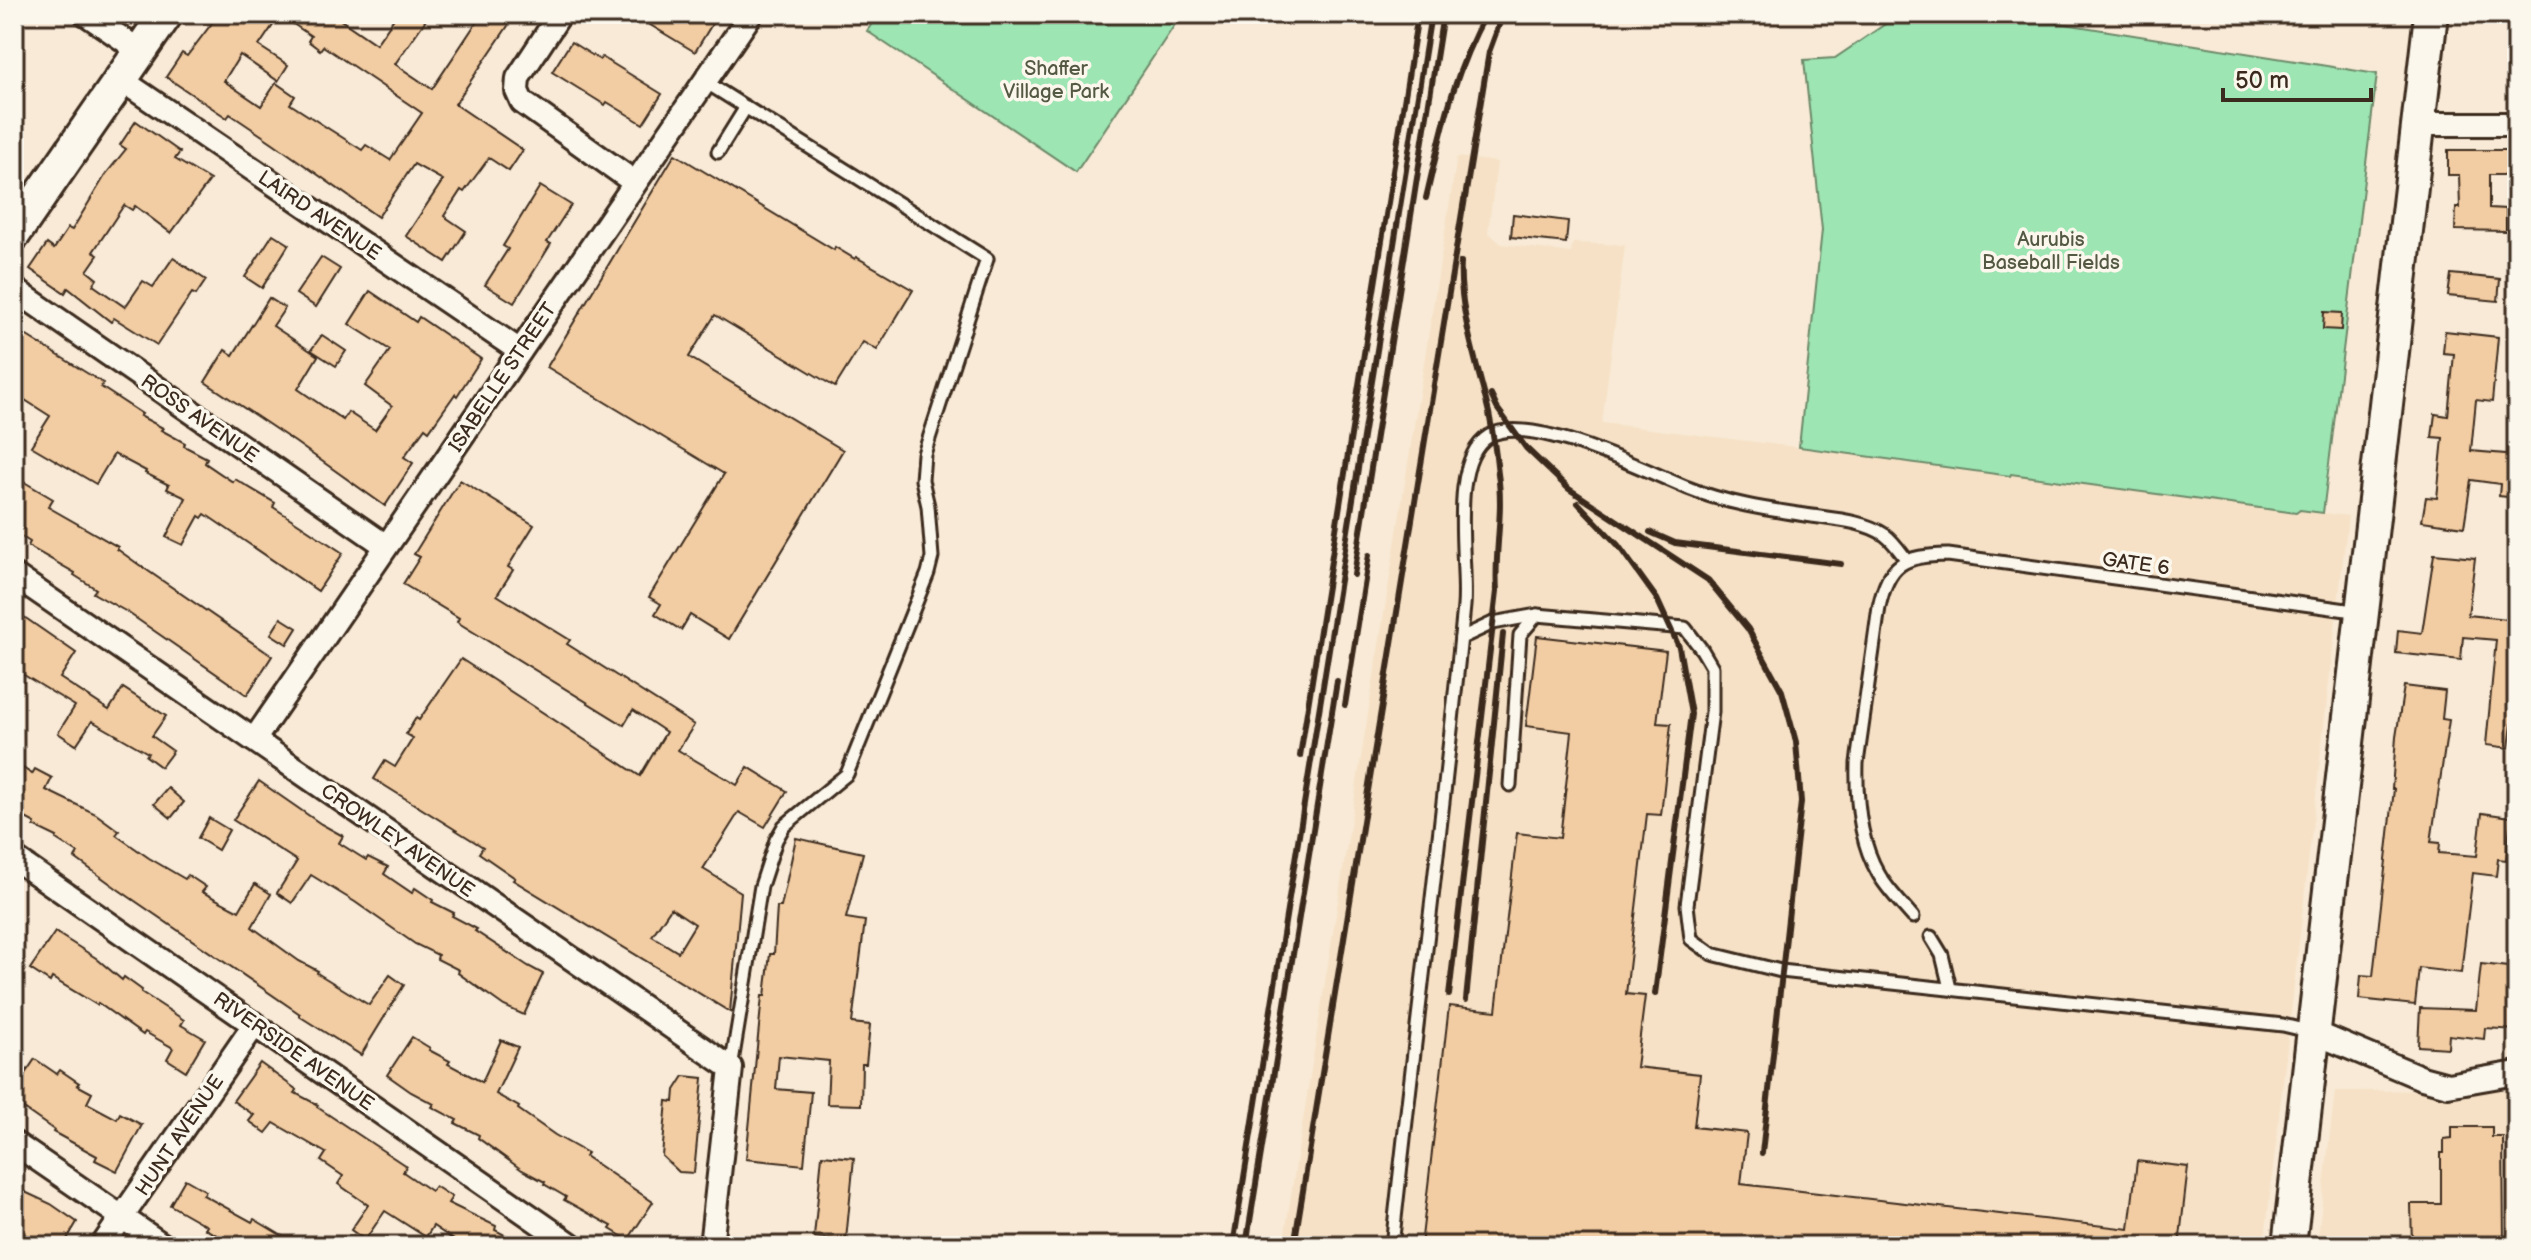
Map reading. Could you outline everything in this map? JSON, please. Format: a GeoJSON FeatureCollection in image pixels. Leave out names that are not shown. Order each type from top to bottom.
{"type":"FeatureCollection","features":[{"type":"Feature","properties":{"kind":"main road"},"geometry":{"type":"LineString","coordinates":[[14,234],[166,14]]}},
{"type":"Feature","properties":{"kind":"main road"},"geometry":{"type":"LineString","coordinates":[[2289,1246],[2431,14]]}},
{"type":"Feature","properties":{"kind":"street"},"geometry":{"type":"LineString","coordinates":[[86,14],[140,51]]}},
{"type":"Feature","properties":{"kind":"street"},"geometry":{"type":"LineString","coordinates":[[560,14],[518,78],[517,91],[522,102],[634,182]]}},
{"type":"Feature","properties":{"kind":"street","name":"ISABELLE STREET"},"geometry":{"type":"LineString","coordinates":[[254,740],[751,14]]}},
{"type":"Feature","properties":{"kind":"street","name":"LAIRD AVENUE"},"geometry":{"type":"LineString","coordinates":[[120,79],[520,351]]}},
{"type":"Feature","properties":{"kind":"street"},"geometry":{"type":"LineString","coordinates":[[2419,124],[2517,124]]}},
{"type":"Feature","properties":{"kind":"street","name":"ROSS AVENUE"},"geometry":{"type":"LineString","coordinates":[[14,289],[386,546]]}},
{"type":"Feature","properties":{"kind":"street","name":"CROWLEY AVENUE"},"geometry":{"type":"LineString","coordinates":[[14,575],[731,1068]]}},
{"type":"Feature","properties":{"kind":"street","name":"RIVERSIDE AVENUE"},"geometry":{"type":"LineString","coordinates":[[14,858],[573,1246]]}},
{"type":"Feature","properties":{"kind":"street","name":"HUNT AVENUE"},"geometry":{"type":"LineString","coordinates":[[102,1246],[255,1024]]}},
{"type":"Feature","properties":{"kind":"street"},"geometry":{"type":"LineString","coordinates":[[2313,1032],[2422,1078],[2448,1085],[2515,1076]]}},
{"type":"Feature","properties":{"kind":"street"},"geometry":{"type":"LineString","coordinates":[[711,1246],[731,1068]]}},
{"type":"Feature","properties":{"kind":"street"},"geometry":{"type":"LineString","coordinates":[[14,1143],[164,1246]]}},
{"type":"Feature","properties":{"kind":"lane"},"geometry":{"type":"LineString","coordinates":[[704,81],[987,259],[924,454],[922,480],[928,506],[932,557],[928,573],[847,774],[784,826],[776,840],[761,886],[731,1068]]}},
{"type":"Feature","properties":{"kind":"lane"},"geometry":{"type":"LineString","coordinates":[[718,152],[746,107]]}},
{"type":"Feature","properties":{"kind":"lane"},"geometry":{"type":"LineString","coordinates":[[1392,1246],[1445,804],[1466,588],[1464,486],[1472,453],[1492,434],[1512,430],[1576,441],[1704,494],[1730,502],[1841,520],[1887,537],[1906,559],[1890,575],[1883,588],[1857,763],[1857,781],[1860,820],[1867,849],[1878,874],[1913,917]]}},
{"type":"Feature","properties":{"kind":"lane","name":"GATE 6"},"geometry":{"type":"LineString","coordinates":[[1906,559],[1920,555],[1948,555],[2362,612]]}},
{"type":"Feature","properties":{"kind":"lane"},"geometry":{"type":"LineString","coordinates":[[1461,638],[1493,623],[1537,615],[1685,628],[1712,667],[1712,712],[1687,905],[1691,939],[1712,954],[1781,971],[2283,1025],[2313,1032]]}},
{"type":"Feature","properties":{"kind":"lane"},"geometry":{"type":"LineString","coordinates":[[1510,785],[1520,635],[1537,615]]}},
{"type":"Feature","properties":{"kind":"lane"},"geometry":{"type":"LineString","coordinates":[[1931,937],[1946,966],[1950,988]]}},
{"type":"Feature","properties":{"kind":"shaded area"},"geometry":{"type":"Polygon","coordinates":[[[1457,157],[1497,162],[1488,232],[1501,244],[1571,253],[1573,243],[1625,245],[1602,423],[2348,516],[2264,1246],[1283,1246],[1457,157]]]}},
{"type":"Feature","properties":{"kind":"shaded area"},"geometry":{"type":"Polygon","coordinates":[[[2517,1090],[2517,1246],[2317,1246],[2335,1091],[2517,1090]]]}},
{"type":"Feature","properties":{"kind":"green space","name":"Shaffer Village Park"},"geometry":{"type":"Polygon","coordinates":[[[878,14],[1182,14],[1076,172],[867,31],[878,14]]]}},
{"type":"Feature","properties":{"kind":"green space","name":"Aurubis Baseball Fields"},"geometry":{"type":"Polygon","coordinates":[[[1900,14],[2003,14],[2377,74],[2323,513],[2300,510],[2296,513],[1799,447],[1822,230],[1804,60],[1835,58],[1900,14]]]}},
{"type":"Feature","properties":{"kind":"building"},"geometry":{"type":"Polygon","coordinates":[[[219,14],[332,14],[376,44],[397,14],[430,14],[395,64],[432,89],[482,14],[516,14],[455,104],[523,150],[509,171],[489,158],[464,192],[461,190],[444,216],[466,231],[446,262],[406,236],[443,180],[414,164],[378,217],[230,114],[227,118],[166,77],[182,53],[187,56],[219,14]],[[280,15],[259,46],[288,65],[278,81],[240,55],[224,81],[261,106],[276,83],[295,96],[290,104],[362,150],[366,145],[390,160],[422,113],[323,46],[320,50],[308,41],[311,36],[280,15]]]}},
{"type":"Feature","properties":{"kind":"building"},"geometry":{"type":"Polygon","coordinates":[[[632,14],[696,14],[712,24],[695,52],[632,14]]]}},
{"type":"Feature","properties":{"kind":"building"},"geometry":{"type":"Polygon","coordinates":[[[571,42],[662,94],[643,124],[552,72],[571,42]]]}},
{"type":"Feature","properties":{"kind":"building"},"geometry":{"type":"Polygon","coordinates":[[[136,121],[180,152],[175,159],[210,180],[171,233],[135,206],[132,210],[124,205],[93,252],[98,255],[87,271],[97,279],[93,285],[125,307],[143,281],[153,287],[173,258],[206,280],[196,295],[192,293],[157,345],[114,318],[111,322],[68,288],[65,293],[30,269],[47,244],[54,249],[68,228],[72,230],[106,174],[126,149],[120,145],[136,121]]]}},
{"type":"Feature","properties":{"kind":"building"},"geometry":{"type":"Polygon","coordinates":[[[2448,150],[2517,150],[2517,175],[2489,175],[2489,208],[2506,209],[2506,231],[2455,230],[2456,208],[2460,208],[2459,175],[2448,175],[2448,150]]]}},
{"type":"Feature","properties":{"kind":"building"},"geometry":{"type":"Polygon","coordinates":[[[675,154],[834,250],[835,247],[856,257],[913,290],[877,350],[863,342],[835,387],[715,315],[689,357],[843,450],[729,639],[690,615],[681,630],[655,614],[661,604],[649,597],[724,474],[547,367],[675,154]]]}},
{"type":"Feature","properties":{"kind":"building"},"geometry":{"type":"Polygon","coordinates":[[[540,186],[571,205],[514,303],[485,285],[508,249],[503,246],[540,186]]]}},
{"type":"Feature","properties":{"kind":"building"},"geometry":{"type":"Polygon","coordinates":[[[1513,214],[1568,221],[1566,243],[1511,237],[1513,214]]]}},
{"type":"Feature","properties":{"kind":"building"},"geometry":{"type":"Polygon","coordinates":[[[273,234],[289,244],[262,288],[245,277],[273,234]]]}},
{"type":"Feature","properties":{"kind":"building"},"geometry":{"type":"Polygon","coordinates":[[[321,257],[340,269],[316,307],[296,294],[321,257]]]}},
{"type":"Feature","properties":{"kind":"building"},"geometry":{"type":"Polygon","coordinates":[[[2451,274],[2500,279],[2498,301],[2448,296],[2451,274]]]}},
{"type":"Feature","properties":{"kind":"building"},"geometry":{"type":"Polygon","coordinates":[[[370,291],[416,322],[419,317],[481,359],[457,396],[455,394],[429,431],[425,428],[404,457],[413,463],[385,506],[205,382],[225,350],[233,355],[269,298],[285,308],[273,326],[318,356],[298,389],[343,420],[348,412],[375,430],[392,406],[365,386],[390,350],[349,324],[370,291]]]}},
{"type":"Feature","properties":{"kind":"building"},"geometry":{"type":"Polygon","coordinates":[[[2324,312],[2342,313],[2341,330],[2323,329],[2324,312]]]}},
{"type":"Feature","properties":{"kind":"building"},"geometry":{"type":"Polygon","coordinates":[[[14,328],[103,383],[101,387],[142,414],[140,416],[207,458],[205,463],[233,482],[235,479],[275,503],[273,507],[343,553],[318,591],[205,514],[202,518],[199,516],[183,545],[166,537],[186,498],[114,454],[96,484],[31,446],[50,416],[14,393],[14,328]]]}},
{"type":"Feature","properties":{"kind":"building"},"geometry":{"type":"Polygon","coordinates":[[[2445,331],[2498,337],[2492,402],[2476,400],[2471,451],[2517,455],[2517,498],[2499,496],[2500,484],[2471,480],[2464,527],[2422,521],[2426,497],[2437,498],[2443,438],[2432,437],[2435,414],[2448,416],[2454,354],[2443,353],[2445,331]]]}},
{"type":"Feature","properties":{"kind":"building"},"geometry":{"type":"Polygon","coordinates":[[[322,335],[346,351],[336,366],[311,350],[322,335]]]}},
{"type":"Feature","properties":{"kind":"building"},"geometry":{"type":"Polygon","coordinates":[[[14,476],[53,499],[48,507],[118,547],[272,656],[247,695],[127,612],[93,593],[96,589],[75,573],[28,546],[30,542],[14,532],[14,476]]]}},
{"type":"Feature","properties":{"kind":"building"},"geometry":{"type":"Polygon","coordinates":[[[460,480],[534,525],[508,567],[513,570],[497,595],[570,640],[567,644],[694,725],[678,750],[737,785],[748,767],[787,791],[765,827],[739,812],[703,869],[741,892],[730,1012],[513,880],[515,878],[479,853],[483,847],[374,779],[385,761],[395,767],[413,738],[406,734],[461,659],[640,776],[666,732],[633,710],[624,725],[457,622],[459,618],[403,584],[420,557],[414,554],[460,480]],[[671,908],[652,936],[678,952],[695,924],[671,908]]]}},
{"type":"Feature","properties":{"kind":"building"},"geometry":{"type":"Polygon","coordinates":[[[2434,554],[2475,558],[2468,615],[2517,620],[2517,684],[2509,748],[2486,745],[2496,640],[2463,637],[2461,660],[2396,653],[2398,630],[2422,633],[2434,554]]]}},
{"type":"Feature","properties":{"kind":"building"},"geometry":{"type":"Polygon","coordinates":[[[14,610],[76,653],[60,678],[109,710],[123,688],[166,716],[152,736],[173,751],[161,767],[146,756],[148,753],[92,721],[76,745],[58,733],[75,706],[14,669],[14,610]]]}},
{"type":"Feature","properties":{"kind":"building"},"geometry":{"type":"Polygon","coordinates":[[[281,618],[297,628],[287,644],[271,634],[281,618]]]}},
{"type":"Feature","properties":{"kind":"building"},"geometry":{"type":"Polygon","coordinates":[[[1537,636],[1666,651],[1657,723],[1671,724],[1661,815],[1647,814],[1626,994],[1645,996],[1636,1067],[1700,1074],[1694,1127],[1747,1133],[1741,1184],[2129,1229],[2137,1161],[2188,1167],[2179,1246],[1421,1246],[1449,1006],[1496,1011],[1517,833],[1560,838],[1572,732],[1526,726],[1537,636]]]}},
{"type":"Feature","properties":{"kind":"building"},"geometry":{"type":"Polygon","coordinates":[[[2404,686],[2445,691],[2442,719],[2449,720],[2431,842],[2440,843],[2439,853],[2477,856],[2482,813],[2511,817],[2506,860],[2498,859],[2496,876],[2473,873],[2461,973],[2419,968],[2415,1005],[2359,999],[2361,975],[2373,976],[2394,789],[2396,737],[2404,686]]]}},
{"type":"Feature","properties":{"kind":"building"},"geometry":{"type":"Polygon","coordinates":[[[14,762],[32,774],[35,769],[52,778],[46,790],[96,814],[119,831],[116,835],[149,858],[185,879],[188,875],[206,887],[202,892],[239,911],[255,884],[271,894],[252,927],[369,1005],[390,975],[404,985],[361,1055],[299,1016],[119,890],[75,858],[78,853],[57,837],[14,812],[14,762]]]}},
{"type":"Feature","properties":{"kind":"building"},"geometry":{"type":"Polygon","coordinates":[[[259,781],[343,836],[339,843],[366,860],[368,857],[388,867],[384,874],[412,893],[415,888],[432,902],[454,913],[452,916],[477,929],[475,931],[543,974],[524,1015],[504,1006],[458,973],[459,970],[437,959],[438,955],[415,944],[311,875],[292,903],[277,893],[297,861],[233,820],[259,781]]]}},
{"type":"Feature","properties":{"kind":"building"},"geometry":{"type":"Polygon","coordinates":[[[168,788],[184,802],[171,818],[154,804],[168,788]]]}},
{"type":"Feature","properties":{"kind":"building"},"geometry":{"type":"Polygon","coordinates":[[[209,818],[229,830],[218,850],[198,838],[209,818]]]}},
{"type":"Feature","properties":{"kind":"building"},"geometry":{"type":"Polygon","coordinates":[[[796,838],[863,853],[846,918],[865,921],[852,1023],[870,1025],[866,1064],[862,1064],[861,1105],[827,1104],[829,1061],[779,1056],[776,1089],[811,1092],[804,1165],[746,1159],[762,996],[765,996],[770,954],[774,954],[777,907],[781,907],[796,838]]]}},
{"type":"Feature","properties":{"kind":"building"},"geometry":{"type":"Polygon","coordinates":[[[55,932],[96,958],[122,980],[124,977],[184,1020],[181,1025],[205,1039],[186,1071],[167,1059],[173,1048],[145,1032],[143,1035],[98,1003],[52,978],[50,982],[30,969],[55,932]]]}},
{"type":"Feature","properties":{"kind":"building"},"geometry":{"type":"Polygon","coordinates":[[[2481,964],[2517,968],[2517,1030],[2485,1028],[2484,1039],[2449,1035],[2448,1048],[2418,1046],[2420,1008],[2476,1010],[2481,964]]]}},
{"type":"Feature","properties":{"kind":"building"},"geometry":{"type":"Polygon","coordinates":[[[412,1037],[450,1061],[448,1064],[482,1082],[501,1040],[518,1047],[496,1094],[587,1153],[585,1156],[653,1202],[628,1240],[610,1229],[612,1226],[564,1200],[566,1197],[522,1170],[478,1138],[479,1135],[455,1123],[457,1120],[432,1107],[434,1104],[387,1075],[412,1037]]]}},
{"type":"Feature","properties":{"kind":"building"},"geometry":{"type":"Polygon","coordinates":[[[35,1059],[57,1074],[60,1070],[92,1093],[87,1103],[117,1119],[120,1113],[142,1125],[117,1171],[95,1160],[97,1156],[53,1132],[14,1102],[14,1090],[35,1059]]]}},
{"type":"Feature","properties":{"kind":"building"},"geometry":{"type":"Polygon","coordinates":[[[260,1063],[297,1090],[295,1093],[318,1105],[406,1166],[403,1172],[431,1191],[435,1186],[452,1197],[448,1203],[496,1226],[495,1230],[526,1246],[463,1246],[433,1226],[426,1237],[385,1211],[365,1240],[351,1230],[368,1205],[338,1184],[343,1176],[321,1161],[326,1153],[274,1123],[266,1133],[249,1121],[254,1115],[233,1101],[260,1063]]]}},
{"type":"Feature","properties":{"kind":"building"},"geometry":{"type":"Polygon","coordinates":[[[684,1076],[703,1078],[694,1173],[679,1172],[662,1156],[667,1101],[674,1102],[675,1090],[684,1076]]]}},
{"type":"Feature","properties":{"kind":"building"},"geometry":{"type":"Polygon","coordinates":[[[2452,1127],[2492,1127],[2492,1137],[2503,1137],[2504,1242],[2501,1246],[2412,1246],[2411,1204],[2441,1204],[2441,1153],[2444,1153],[2444,1139],[2452,1138],[2452,1127]]]}},
{"type":"Feature","properties":{"kind":"building"},"geometry":{"type":"Polygon","coordinates":[[[822,1155],[854,1158],[846,1240],[814,1237],[822,1155]]]}},
{"type":"Feature","properties":{"kind":"building"},"geometry":{"type":"Polygon","coordinates":[[[185,1179],[206,1191],[203,1195],[252,1222],[254,1219],[299,1246],[237,1246],[205,1229],[207,1226],[170,1205],[185,1179]]]}},
{"type":"Feature","properties":{"kind":"building"},"geometry":{"type":"Polygon","coordinates":[[[14,1187],[51,1204],[77,1222],[63,1246],[44,1246],[14,1228],[14,1187]]]}},
{"type":"Feature","properties":{"kind":"railway"},"geometry":{"type":"LineString","coordinates":[[1300,756],[1418,14]]}},
{"type":"Feature","properties":{"kind":"railway"},"geometry":{"type":"LineString","coordinates":[[1233,1246],[1431,14]]}},
{"type":"Feature","properties":{"kind":"railway"},"geometry":{"type":"LineString","coordinates":[[1354,575],[1443,14]]}},
{"type":"Feature","properties":{"kind":"railway"},"geometry":{"type":"LineString","coordinates":[[1426,198],[1456,82],[1486,14]]}},
{"type":"Feature","properties":{"kind":"railway"},"geometry":{"type":"LineString","coordinates":[[1463,210],[1489,52],[1503,14]]}},
{"type":"Feature","properties":{"kind":"railway"},"geometry":{"type":"LineString","coordinates":[[1294,1246],[1464,200]]}},
{"type":"Feature","properties":{"kind":"railway"},"geometry":{"type":"LineString","coordinates":[[1449,995],[1497,591],[1500,503],[1490,421],[1466,318],[1461,262]]}},
{"type":"Feature","properties":{"kind":"railway"},"geometry":{"type":"LineString","coordinates":[[1491,395],[1526,448],[1569,489],[1708,580],[1748,629],[1782,691],[1796,742],[1801,802],[1762,1153]]}},
{"type":"Feature","properties":{"kind":"railway"},"geometry":{"type":"LineString","coordinates":[[1578,503],[1618,545],[1657,599],[1679,647],[1691,714],[1655,994]]}},
{"type":"Feature","properties":{"kind":"railway"},"geometry":{"type":"LineString","coordinates":[[1650,532],[1675,543],[1841,564]]}},
{"type":"Feature","properties":{"kind":"railway"},"geometry":{"type":"LineString","coordinates":[[1345,705],[1369,555]]}},
{"type":"Feature","properties":{"kind":"railway"},"geometry":{"type":"LineString","coordinates":[[1466,1000],[1503,634]]}},
{"type":"Feature","properties":{"kind":"railway"},"geometry":{"type":"LineString","coordinates":[[1246,1246],[1337,681]]}}]}
